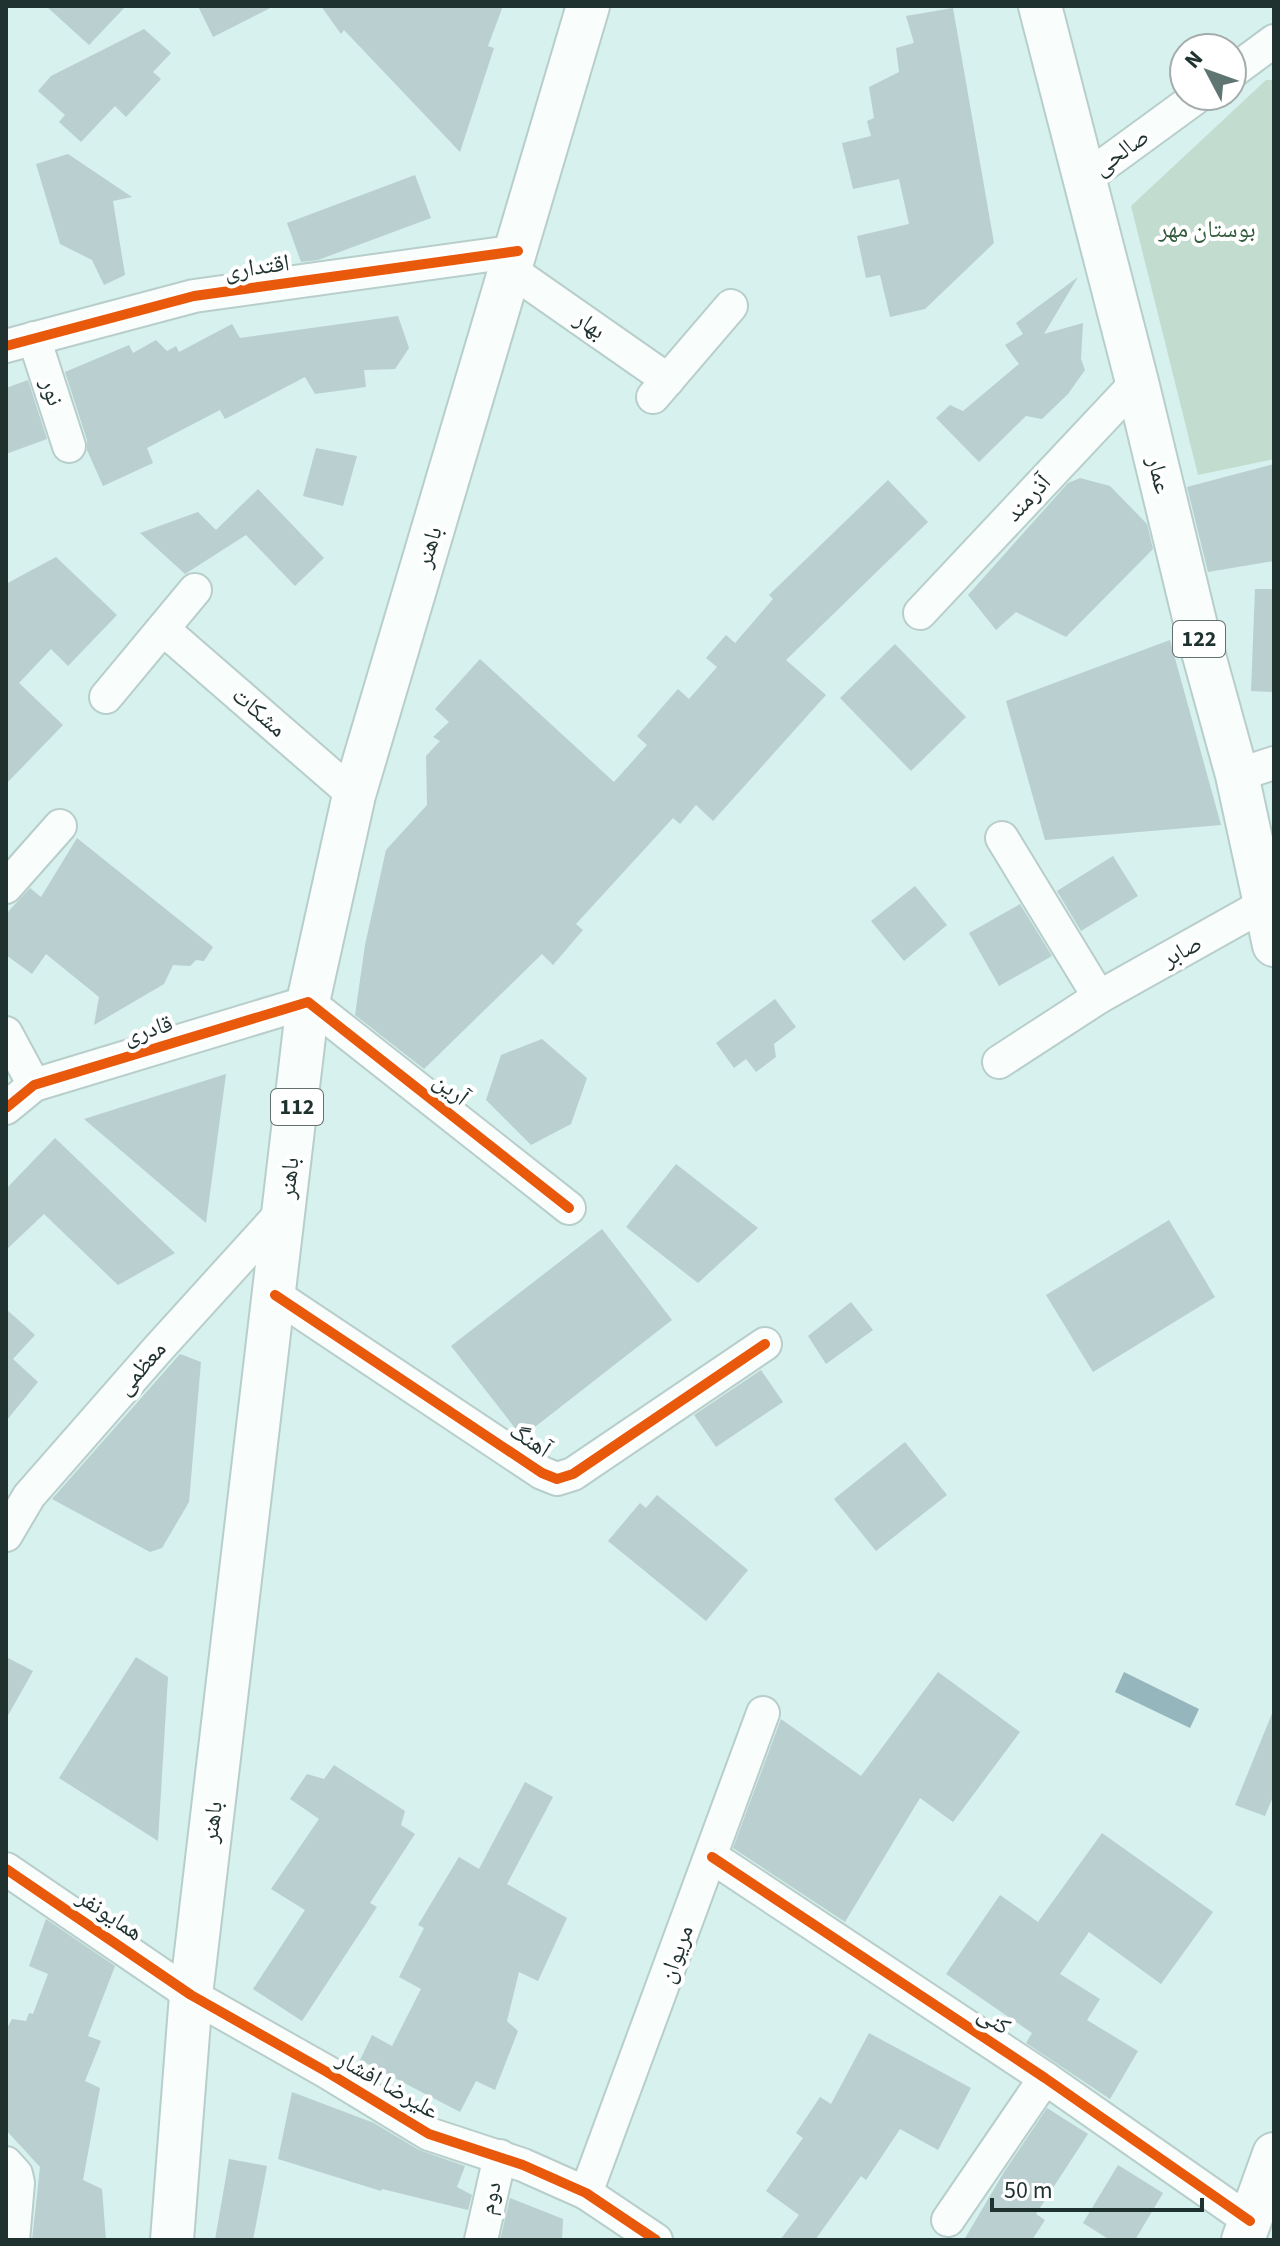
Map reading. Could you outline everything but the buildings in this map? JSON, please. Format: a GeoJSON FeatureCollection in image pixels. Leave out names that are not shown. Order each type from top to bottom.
{"type":"FeatureCollection","features":[{"type":"Feature","properties":{"kind":"main road","name":"باهنر"},"geometry":{"type":"LineString","coordinates":[[172,2240],[191,1995],[308,1002],[354,795],[515,261],[588,6]]}},
{"type":"Feature","properties":{"kind":"main road","name":"عمار"},"geometry":{"type":"LineString","coordinates":[[1040,6],[1197,630],[1256,769],[1265,904],[1274,945]]}},
{"type":"Feature","properties":{"kind":"main road"},"geometry":{"type":"LineString","coordinates":[[1250,2234],[1274,2154]]}},
{"type":"Feature","properties":{"kind":"street"},"geometry":{"type":"LineString","coordinates":[[1248,60],[1274,41]]}},
{"type":"Feature","properties":{"kind":"street","name":"صالحی"},"geometry":{"type":"LineString","coordinates":[[1083,180],[1176,112]]}},
{"type":"Feature","properties":{"kind":"street","name":"اقتداری"},"geometry":{"type":"LineString","coordinates":[[20,342],[194,296],[515,261]]}},
{"type":"Feature","properties":{"kind":"street","name":"بهار"},"geometry":{"type":"LineString","coordinates":[[515,261],[660,388],[731,306]]}},
{"type":"Feature","properties":{"kind":"street","name":"نور"},"geometry":{"type":"LineString","coordinates":[[20,342],[69,446]]}},
{"type":"Feature","properties":{"kind":"street","name":"آذرمند"},"geometry":{"type":"LineString","coordinates":[[920,613],[1137,382]]}},
{"type":"Feature","properties":{"kind":"street"},"geometry":{"type":"LineString","coordinates":[[106,697],[195,590]]}},
{"type":"Feature","properties":{"kind":"street","name":"مشکات"},"geometry":{"type":"LineString","coordinates":[[163,629],[354,795]]}},
{"type":"Feature","properties":{"kind":"street"},"geometry":{"type":"LineString","coordinates":[[6,887],[60,826]]}},
{"type":"Feature","properties":{"kind":"street"},"geometry":{"type":"LineString","coordinates":[[1002,838],[1099,997]]}},
{"type":"Feature","properties":{"kind":"street","name":"صابر"},"geometry":{"type":"LineString","coordinates":[[999,1062],[1099,997],[1265,904]]}},
{"type":"Feature","properties":{"kind":"street","name":"قادری"},"geometry":{"type":"LineString","coordinates":[[6,1108],[34,1085],[308,1002]]}},
{"type":"Feature","properties":{"kind":"street","name":"آرین"},"geometry":{"type":"LineString","coordinates":[[308,1002],[569,1208]]}},
{"type":"Feature","properties":{"kind":"street"},"geometry":{"type":"LineString","coordinates":[[6,1033],[34,1085]]}},
{"type":"Feature","properties":{"kind":"street","name":"معظمی"},"geometry":{"type":"LineString","coordinates":[[6,1535],[29,1496],[285,1209]]}},
{"type":"Feature","properties":{"kind":"street","name":"آهنگ"},"geometry":{"type":"LineString","coordinates":[[275,1295],[542,1473],[557,1479],[573,1474],[765,1344]]}},
{"type":"Feature","properties":{"kind":"street","name":"مریوان"},"geometry":{"type":"LineString","coordinates":[[586,2193],[763,1713]]}},
{"type":"Feature","properties":{"kind":"street","name":"کنی"},"geometry":{"type":"LineString","coordinates":[[712,1857],[1045,2078],[1250,2234]]}},
{"type":"Feature","properties":{"kind":"street","name":"همایونفر"},"geometry":{"type":"LineString","coordinates":[[6,1869],[191,1995]]}},
{"type":"Feature","properties":{"kind":"street","name":"علیرضا افشار"},"geometry":{"type":"LineString","coordinates":[[191,1995],[429,2134],[500,2156],[586,2193],[656,2240]]}},
{"type":"Feature","properties":{"kind":"street"},"geometry":{"type":"LineString","coordinates":[[948,2220],[1045,2078]]}},
{"type":"Feature","properties":{"kind":"street","name":"دوم"},"geometry":{"type":"LineString","coordinates":[[481,2240],[500,2156]]}},
{"type":"Feature","properties":{"kind":"street"},"geometry":{"type":"LineString","coordinates":[[6,2163],[18,2178],[13,2240]]}},
{"type":"Feature","properties":{"kind":"green space","name":"بوستان مهر"},"geometry":{"type":"Polygon","coordinates":[[[1266,80],[1274,80],[1274,459],[1198,475],[1131,206],[1232,112],[1248,112],[1248,97],[1266,80]]]}},
{"type":"Feature","properties":{"kind":"water"},"geometry":{"type":"Polygon","coordinates":[[[1124,1672],[1199,1709],[1190,1728],[1115,1692],[1124,1672]]]}},
{"type":"Feature","properties":{"kind":"cycle path"},"geometry":{"type":"LineString","coordinates":[[6,346],[194,296],[518,251]]}},
{"type":"Feature","properties":{"kind":"cycle path"},"geometry":{"type":"LineString","coordinates":[[6,1108],[34,1085],[308,1002],[569,1208]]}},
{"type":"Feature","properties":{"kind":"cycle path"},"geometry":{"type":"LineString","coordinates":[[275,1295],[542,1473],[557,1479],[573,1474],[765,1344]]}},
{"type":"Feature","properties":{"kind":"cycle path"},"geometry":{"type":"LineString","coordinates":[[712,1857],[1045,2078],[1250,2221]]}},
{"type":"Feature","properties":{"kind":"cycle path"},"geometry":{"type":"LineString","coordinates":[[6,1869],[191,1995],[429,2134],[523,2165],[586,2193],[656,2240]]}}]}
